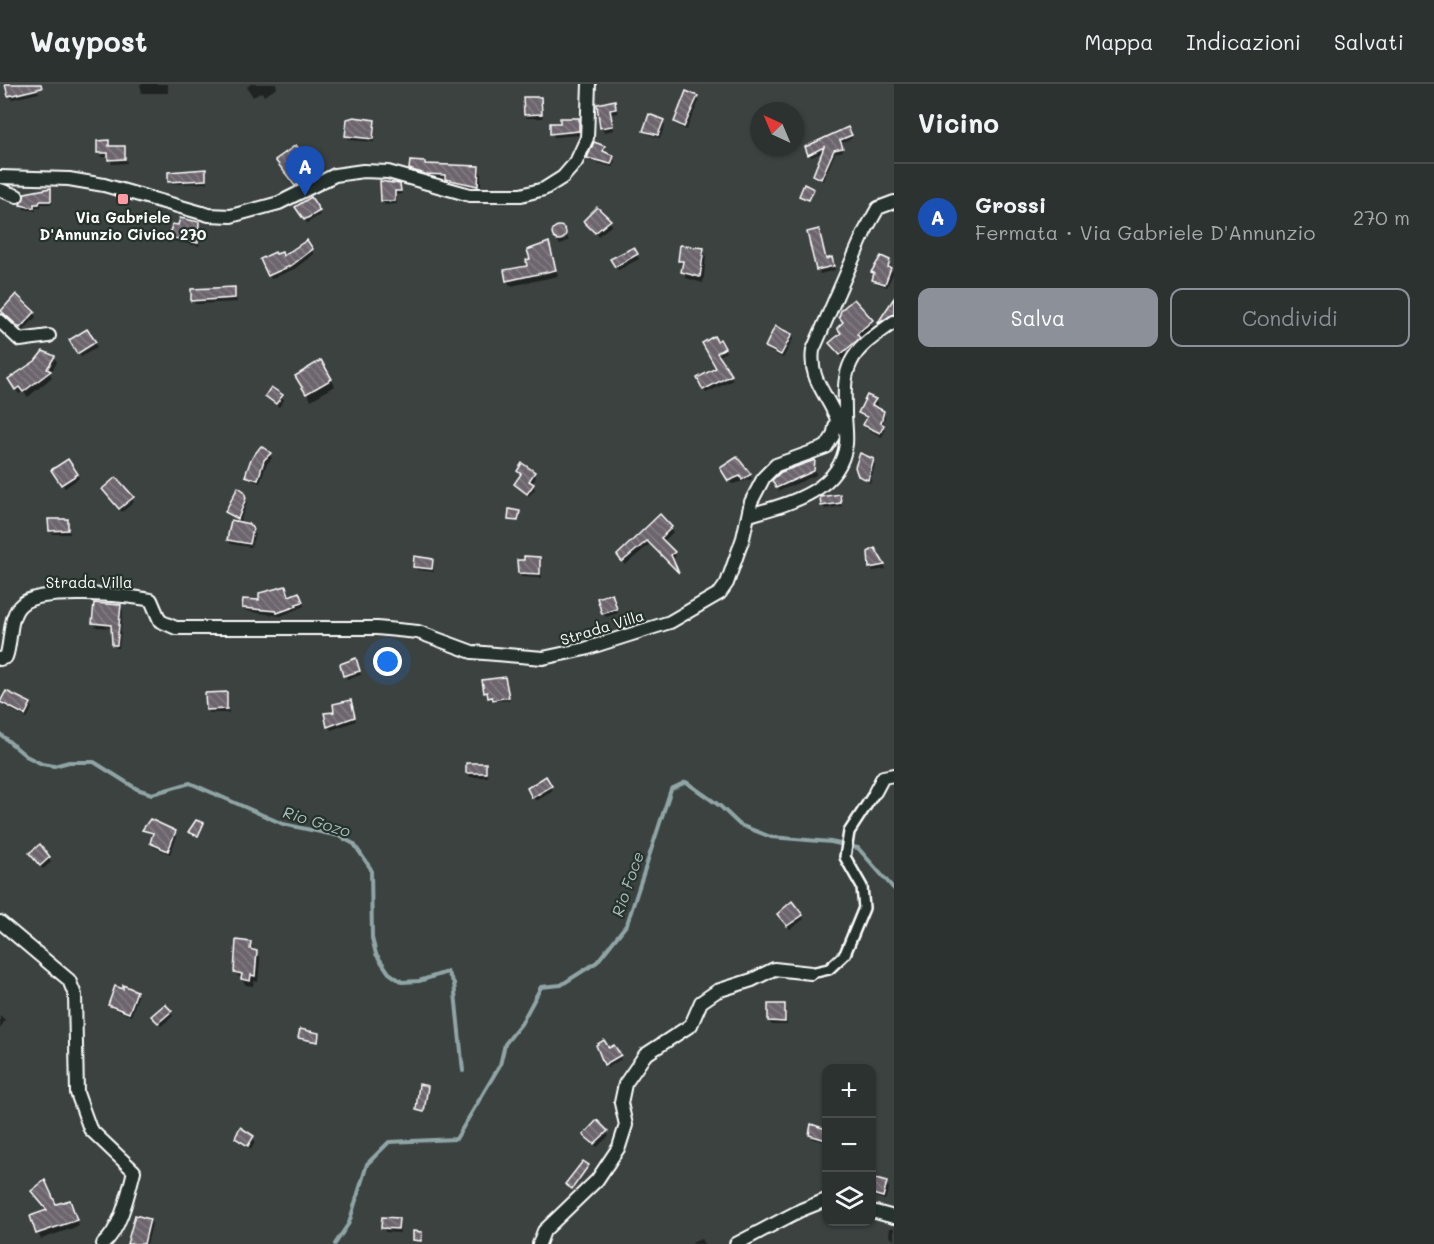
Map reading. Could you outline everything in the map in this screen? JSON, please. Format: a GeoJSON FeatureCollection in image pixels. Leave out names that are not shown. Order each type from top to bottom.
{"type":"FeatureCollection","features":[{"type":"Feature","properties":{"kind":"street"},"geometry":{"type":"LineString","coordinates":[[0,177],[69,179],[104,185],[209,214],[231,216],[279,203],[335,175],[363,171],[388,172],[470,195],[521,195],[544,189],[562,177],[576,162],[587,138],[589,84]]}},
{"type":"Feature","properties":{"kind":"street"},"geometry":{"type":"LineString","coordinates":[[0,190],[17,196]]}},
{"type":"Feature","properties":{"kind":"street"},"geometry":{"type":"LineString","coordinates":[[749,515],[787,504],[807,495],[826,482],[838,468],[846,443],[841,424],[814,376],[811,367],[813,350],[865,231],[878,208],[894,202]]}},
{"type":"Feature","properties":{"kind":"street"},"geometry":{"type":"LineString","coordinates":[[0,321],[20,340],[49,336]]}},
{"type":"Feature","properties":{"kind":"street"},"geometry":{"type":"LineString","coordinates":[[841,424],[845,380],[851,361],[868,341],[894,322]]}},
{"type":"Feature","properties":{"kind":"street","name":"Strada Villa"},"geometry":{"type":"LineString","coordinates":[[0,659],[6,657],[15,614],[22,604],[36,597],[106,595],[151,600],[160,621],[176,628],[377,628],[418,632],[472,652],[543,658],[565,655],[670,622],[720,593],[727,583],[751,502],[764,477],[776,465],[826,447],[841,424]]}},
{"type":"Feature","properties":{"kind":"street"},"geometry":{"type":"LineString","coordinates":[[539,1244],[544,1231],[597,1180],[619,1147],[626,1125],[621,1103],[625,1084],[645,1055],[691,1025],[701,1002],[717,991],[752,980],[774,969],[811,973],[829,969],[844,954],[864,908],[862,887],[845,857],[849,832],[883,777],[894,776]]}},
{"type":"Feature","properties":{"kind":"street"},"geometry":{"type":"LineString","coordinates":[[0,922],[69,980],[75,995],[77,1093],[90,1129],[134,1171],[119,1219],[109,1239],[103,1244]]}},
{"type":"Feature","properties":{"kind":"street"},"geometry":{"type":"LineString","coordinates":[[736,1244],[822,1202]]}},
{"type":"Feature","properties":{"kind":"street"},"geometry":{"type":"LineString","coordinates":[[876,1212],[894,1217]]}},
{"type":"Feature","properties":{"kind":"building"},"geometry":{"type":"Polygon","coordinates":[[[5,84],[41,84],[42,88],[8,96],[5,84]]]}},
{"type":"Feature","properties":{"kind":"building"},"geometry":{"type":"Polygon","coordinates":[[[686,91],[698,96],[684,127],[674,122],[686,91]]]}},
{"type":"Feature","properties":{"kind":"building"},"geometry":{"type":"Polygon","coordinates":[[[523,97],[541,97],[542,114],[524,115],[523,97]]]}},
{"type":"Feature","properties":{"kind":"building"},"geometry":{"type":"Polygon","coordinates":[[[615,100],[616,109],[610,110],[613,126],[600,128],[597,104],[615,100]]]}},
{"type":"Feature","properties":{"kind":"building"},"geometry":{"type":"Polygon","coordinates":[[[649,114],[664,120],[658,135],[643,131],[649,114]]]}},
{"type":"Feature","properties":{"kind":"building"},"geometry":{"type":"Polygon","coordinates":[[[354,117],[375,120],[373,139],[345,136],[347,119],[354,117]]]}},
{"type":"Feature","properties":{"kind":"building"},"geometry":{"type":"Polygon","coordinates":[[[560,118],[579,118],[579,131],[550,134],[550,123],[560,123],[560,118]]]}},
{"type":"Feature","properties":{"kind":"building"},"geometry":{"type":"Polygon","coordinates":[[[848,127],[852,135],[840,140],[843,148],[834,150],[821,179],[813,175],[824,147],[808,155],[805,147],[848,127]]]}},
{"type":"Feature","properties":{"kind":"building"},"geometry":{"type":"Polygon","coordinates":[[[109,140],[109,146],[125,146],[125,159],[108,160],[108,153],[97,153],[97,141],[109,140]]]}},
{"type":"Feature","properties":{"kind":"building"},"geometry":{"type":"Polygon","coordinates":[[[594,142],[605,146],[603,151],[614,156],[611,164],[587,158],[594,142]]]}},
{"type":"Feature","properties":{"kind":"building"},"geometry":{"type":"Polygon","coordinates":[[[296,145],[306,160],[296,170],[304,181],[295,186],[275,160],[296,145]]]}},
{"type":"Feature","properties":{"kind":"building"},"geometry":{"type":"Polygon","coordinates":[[[410,161],[425,162],[425,164],[479,166],[478,186],[445,179],[445,175],[425,174],[409,169],[410,161]]]}},
{"type":"Feature","properties":{"kind":"building"},"geometry":{"type":"Polygon","coordinates":[[[206,169],[206,180],[168,182],[168,172],[206,169]]]}},
{"type":"Feature","properties":{"kind":"building"},"geometry":{"type":"Polygon","coordinates":[[[380,181],[400,184],[401,191],[395,191],[395,201],[381,201],[380,181]]]}},
{"type":"Feature","properties":{"kind":"building"},"geometry":{"type":"Polygon","coordinates":[[[804,184],[814,189],[809,200],[799,196],[804,184]]]}},
{"type":"Feature","properties":{"kind":"building"},"geometry":{"type":"Polygon","coordinates":[[[51,188],[51,201],[40,201],[39,204],[34,204],[34,208],[20,205],[25,193],[51,188]]]}},
{"type":"Feature","properties":{"kind":"building"},"geometry":{"type":"Polygon","coordinates":[[[311,197],[320,211],[304,220],[295,207],[311,197]]]}},
{"type":"Feature","properties":{"kind":"building"},"geometry":{"type":"Polygon","coordinates":[[[597,207],[611,220],[595,233],[583,221],[597,207]]]}},
{"type":"Feature","properties":{"kind":"building"},"geometry":{"type":"Polygon","coordinates":[[[180,218],[199,222],[198,243],[169,237],[172,224],[178,225],[180,218]]]}},
{"type":"Feature","properties":{"kind":"building"},"geometry":{"type":"Polygon","coordinates":[[[559,226],[564,228],[566,233],[564,238],[559,240],[554,238],[552,233],[554,228],[559,226]]]}},
{"type":"Feature","properties":{"kind":"building"},"geometry":{"type":"Polygon","coordinates":[[[819,229],[826,259],[832,257],[834,266],[816,270],[807,232],[819,229]]]}},
{"type":"Feature","properties":{"kind":"building"},"geometry":{"type":"Polygon","coordinates":[[[307,240],[313,249],[292,265],[268,276],[260,259],[275,252],[276,254],[282,252],[283,256],[307,240]]]}},
{"type":"Feature","properties":{"kind":"building"},"geometry":{"type":"Polygon","coordinates":[[[549,242],[556,270],[506,281],[504,270],[527,266],[526,260],[530,259],[527,250],[549,242]]]}},
{"type":"Feature","properties":{"kind":"building"},"geometry":{"type":"Polygon","coordinates":[[[680,245],[704,248],[700,277],[681,272],[683,261],[678,261],[680,245]]]}},
{"type":"Feature","properties":{"kind":"building"},"geometry":{"type":"Polygon","coordinates":[[[634,247],[638,254],[615,267],[610,259],[634,247]]]}},
{"type":"Feature","properties":{"kind":"building"},"geometry":{"type":"Polygon","coordinates":[[[881,256],[890,260],[888,267],[891,268],[885,284],[872,280],[874,273],[871,272],[881,256]]]}},
{"type":"Feature","properties":{"kind":"building"},"geometry":{"type":"Polygon","coordinates":[[[235,287],[235,298],[191,301],[191,289],[235,287]]]}},
{"type":"Feature","properties":{"kind":"building"},"geometry":{"type":"Polygon","coordinates":[[[16,294],[35,312],[20,328],[1,311],[16,294]]]}},
{"type":"Feature","properties":{"kind":"building"},"geometry":{"type":"Polygon","coordinates":[[[894,298],[894,314],[877,324],[894,298]]]}},
{"type":"Feature","properties":{"kind":"building"},"geometry":{"type":"Polygon","coordinates":[[[854,299],[873,320],[857,334],[860,338],[840,355],[829,343],[841,333],[837,328],[843,322],[839,317],[841,310],[854,299]]]}},
{"type":"Feature","properties":{"kind":"building"},"geometry":{"type":"Polygon","coordinates":[[[775,326],[792,334],[781,355],[765,347],[775,326]]]}},
{"type":"Feature","properties":{"kind":"building"},"geometry":{"type":"Polygon","coordinates":[[[87,329],[96,342],[77,354],[69,340],[87,329]]]}},
{"type":"Feature","properties":{"kind":"building"},"geometry":{"type":"Polygon","coordinates":[[[714,336],[717,341],[720,339],[725,348],[717,353],[732,375],[703,390],[697,378],[716,368],[702,343],[714,336]]]}},
{"type":"Feature","properties":{"kind":"building"},"geometry":{"type":"Polygon","coordinates":[[[43,351],[55,356],[47,369],[51,371],[23,392],[19,387],[15,390],[8,379],[35,361],[43,351]]]}},
{"type":"Feature","properties":{"kind":"building"},"geometry":{"type":"Polygon","coordinates":[[[321,360],[332,379],[306,394],[295,376],[321,360]]]}},
{"type":"Feature","properties":{"kind":"building"},"geometry":{"type":"Polygon","coordinates":[[[271,387],[283,395],[276,404],[265,396],[271,387]]]}},
{"type":"Feature","properties":{"kind":"building"},"geometry":{"type":"Polygon","coordinates":[[[867,395],[876,399],[872,405],[884,411],[881,423],[884,425],[880,433],[863,425],[867,417],[858,413],[867,395]]]}},
{"type":"Feature","properties":{"kind":"building"},"geometry":{"type":"Polygon","coordinates":[[[261,446],[271,453],[264,460],[258,480],[245,476],[251,459],[261,446]]]}},
{"type":"Feature","properties":{"kind":"building"},"geometry":{"type":"Polygon","coordinates":[[[860,453],[874,459],[868,480],[858,476],[855,467],[860,453]]]}},
{"type":"Feature","properties":{"kind":"building"},"geometry":{"type":"Polygon","coordinates":[[[737,457],[751,474],[742,480],[740,476],[728,481],[720,468],[737,457]]]}},
{"type":"Feature","properties":{"kind":"building"},"geometry":{"type":"Polygon","coordinates":[[[68,459],[78,474],[61,485],[51,470],[68,459]]]}},
{"type":"Feature","properties":{"kind":"building"},"geometry":{"type":"Polygon","coordinates":[[[815,460],[814,471],[776,488],[772,480],[781,472],[815,460]]]}},
{"type":"Feature","properties":{"kind":"building"},"geometry":{"type":"Polygon","coordinates":[[[522,463],[535,472],[529,481],[534,484],[527,494],[514,484],[521,474],[517,471],[522,463]]]}},
{"type":"Feature","properties":{"kind":"building"},"geometry":{"type":"Polygon","coordinates":[[[116,477],[134,497],[119,509],[102,489],[116,477]]]}},
{"type":"Feature","properties":{"kind":"building"},"geometry":{"type":"Polygon","coordinates":[[[238,487],[244,491],[246,498],[238,519],[225,512],[238,487]]]}},
{"type":"Feature","properties":{"kind":"building"},"geometry":{"type":"Polygon","coordinates":[[[840,494],[841,503],[821,506],[820,497],[840,494]]]}},
{"type":"Feature","properties":{"kind":"building"},"geometry":{"type":"Polygon","coordinates":[[[509,509],[520,511],[518,521],[508,520],[509,509]]]}},
{"type":"Feature","properties":{"kind":"building"},"geometry":{"type":"Polygon","coordinates":[[[660,514],[672,527],[661,538],[675,552],[671,555],[679,573],[647,541],[622,562],[617,555],[660,514]]]}},
{"type":"Feature","properties":{"kind":"building"},"geometry":{"type":"Polygon","coordinates":[[[48,519],[68,519],[68,530],[49,531],[48,519]]]}},
{"type":"Feature","properties":{"kind":"building"},"geometry":{"type":"Polygon","coordinates":[[[231,520],[249,524],[253,529],[250,544],[227,540],[231,520]]]}},
{"type":"Feature","properties":{"kind":"building"},"geometry":{"type":"Polygon","coordinates":[[[875,548],[885,565],[869,568],[868,552],[875,548]]]}},
{"type":"Feature","properties":{"kind":"building"},"geometry":{"type":"Polygon","coordinates":[[[414,556],[433,559],[432,569],[413,567],[414,556]]]}},
{"type":"Feature","properties":{"kind":"building"},"geometry":{"type":"Polygon","coordinates":[[[524,556],[540,557],[540,574],[518,573],[517,560],[524,560],[524,556]]]}},
{"type":"Feature","properties":{"kind":"building"},"geometry":{"type":"Polygon","coordinates":[[[286,586],[289,596],[299,592],[303,602],[277,613],[276,611],[242,608],[243,599],[259,600],[259,593],[286,586]]]}},
{"type":"Feature","properties":{"kind":"building"},"geometry":{"type":"Polygon","coordinates":[[[612,593],[617,609],[602,614],[597,598],[612,593]]]}},
{"type":"Feature","properties":{"kind":"building"},"geometry":{"type":"Polygon","coordinates":[[[94,603],[121,605],[117,645],[112,645],[111,625],[92,623],[94,603]]]}},
{"type":"Feature","properties":{"kind":"building"},"geometry":{"type":"Polygon","coordinates":[[[356,658],[360,671],[343,676],[340,664],[356,658]]]}},
{"type":"Feature","properties":{"kind":"building"},"geometry":{"type":"Polygon","coordinates":[[[505,677],[509,697],[493,700],[492,697],[488,698],[487,692],[484,693],[482,680],[505,677]]]}},
{"type":"Feature","properties":{"kind":"building"},"geometry":{"type":"Polygon","coordinates":[[[6,691],[31,703],[25,715],[0,702],[6,691]]]}},
{"type":"Feature","properties":{"kind":"building"},"geometry":{"type":"Polygon","coordinates":[[[227,692],[227,709],[206,710],[205,693],[227,692]]]}},
{"type":"Feature","properties":{"kind":"building"},"geometry":{"type":"Polygon","coordinates":[[[351,700],[355,717],[327,727],[324,713],[334,712],[333,704],[351,700]]]}},
{"type":"Feature","properties":{"kind":"building"},"geometry":{"type":"Polygon","coordinates":[[[466,763],[486,763],[486,773],[466,773],[466,763]]]}},
{"type":"Feature","properties":{"kind":"building"},"geometry":{"type":"Polygon","coordinates":[[[546,776],[552,786],[532,798],[527,788],[546,776]]]}},
{"type":"Feature","properties":{"kind":"building"},"geometry":{"type":"Polygon","coordinates":[[[150,819],[176,831],[168,851],[150,843],[153,833],[142,830],[150,819]]]}},
{"type":"Feature","properties":{"kind":"building"},"geometry":{"type":"Polygon","coordinates":[[[196,820],[204,823],[198,836],[188,832],[196,820]]]}},
{"type":"Feature","properties":{"kind":"building"},"geometry":{"type":"Polygon","coordinates":[[[40,844],[50,857],[40,866],[29,853],[40,844]]]}},
{"type":"Feature","properties":{"kind":"building"},"geometry":{"type":"Polygon","coordinates":[[[792,901],[803,915],[787,926],[777,914],[792,901]]]}},
{"type":"Feature","properties":{"kind":"building"},"geometry":{"type":"Polygon","coordinates":[[[236,940],[251,942],[250,949],[257,951],[255,976],[251,975],[250,981],[241,979],[242,974],[234,972],[236,940]]]}},
{"type":"Feature","properties":{"kind":"building"},"geometry":{"type":"Polygon","coordinates":[[[123,985],[137,991],[129,1013],[108,1005],[115,986],[123,989],[123,985]]]}},
{"type":"Feature","properties":{"kind":"building"},"geometry":{"type":"Polygon","coordinates":[[[165,1004],[172,1011],[158,1023],[151,1016],[165,1004]]]}},
{"type":"Feature","properties":{"kind":"building"},"geometry":{"type":"Polygon","coordinates":[[[768,1004],[785,1004],[785,1022],[768,1021],[768,1004]]]}},
{"type":"Feature","properties":{"kind":"building"},"geometry":{"type":"Polygon","coordinates":[[[300,1029],[319,1033],[318,1042],[298,1038],[300,1029]]]}},
{"type":"Feature","properties":{"kind":"building"},"geometry":{"type":"Polygon","coordinates":[[[604,1040],[609,1048],[614,1045],[621,1055],[604,1065],[596,1045],[604,1040]]]}},
{"type":"Feature","properties":{"kind":"building"},"geometry":{"type":"Polygon","coordinates":[[[419,1084],[428,1086],[424,1112],[416,1110],[419,1084]]]}},
{"type":"Feature","properties":{"kind":"building"},"geometry":{"type":"Polygon","coordinates":[[[597,1120],[608,1131],[594,1144],[583,1135],[597,1120]]]}},
{"type":"Feature","properties":{"kind":"building"},"geometry":{"type":"Polygon","coordinates":[[[811,1124],[822,1128],[822,1139],[809,1135],[811,1124]]]}},
{"type":"Feature","properties":{"kind":"building"},"geometry":{"type":"Polygon","coordinates":[[[240,1127],[254,1136],[248,1146],[235,1138],[240,1127]]]}},
{"type":"Feature","properties":{"kind":"building"},"geometry":{"type":"Polygon","coordinates":[[[583,1161],[589,1165],[572,1189],[565,1184],[583,1161]]]}},
{"type":"Feature","properties":{"kind":"building"},"geometry":{"type":"Polygon","coordinates":[[[876,1179],[887,1182],[883,1197],[876,1195],[876,1179]]]}},
{"type":"Feature","properties":{"kind":"building"},"geometry":{"type":"Polygon","coordinates":[[[45,1180],[56,1204],[70,1200],[77,1220],[36,1234],[30,1216],[47,1210],[31,1191],[45,1180]]]}},
{"type":"Feature","properties":{"kind":"building"},"geometry":{"type":"Polygon","coordinates":[[[135,1215],[150,1219],[144,1244],[127,1244],[135,1215]]]}},
{"type":"Feature","properties":{"kind":"building"},"geometry":{"type":"Polygon","coordinates":[[[382,1217],[399,1218],[398,1229],[381,1228],[382,1217]]]}},
{"type":"Feature","properties":{"kind":"building"},"geometry":{"type":"Polygon","coordinates":[[[413,1231],[422,1232],[421,1241],[413,1240],[413,1231]]]}},
{"type":"Feature","properties":{"kind":"waterway","name":"Rio Gozo"},"geometry":{"type":"LineString","coordinates":[[0,734],[26,756],[42,764],[54,766],[69,762],[94,762],[137,789],[152,794],[190,783],[283,824],[339,836],[354,844],[371,869],[372,938],[376,954],[389,973],[402,982],[419,981],[447,972],[454,983],[463,1071]]}},
{"type":"Feature","properties":{"kind":"waterway","name":"Rio Foce"},"geometry":{"type":"LineString","coordinates":[[335,1244],[349,1223],[367,1164],[389,1142],[456,1139],[500,1065],[505,1044],[521,1024],[541,987],[561,985],[597,962],[627,924],[671,789],[686,782],[720,806],[740,825],[771,837],[831,842],[858,848],[894,889]]}},
{"type":"Feature","properties":{"kind":"place","name":"Grossi"},"geometry":{"type":"Point","coordinates":[305,196]}},
{"type":"Feature","properties":{"kind":"place","name":"Via Gabriele D'Annunzio Civico 270"},"geometry":{"type":"Point","coordinates":[123,199]}}]}
